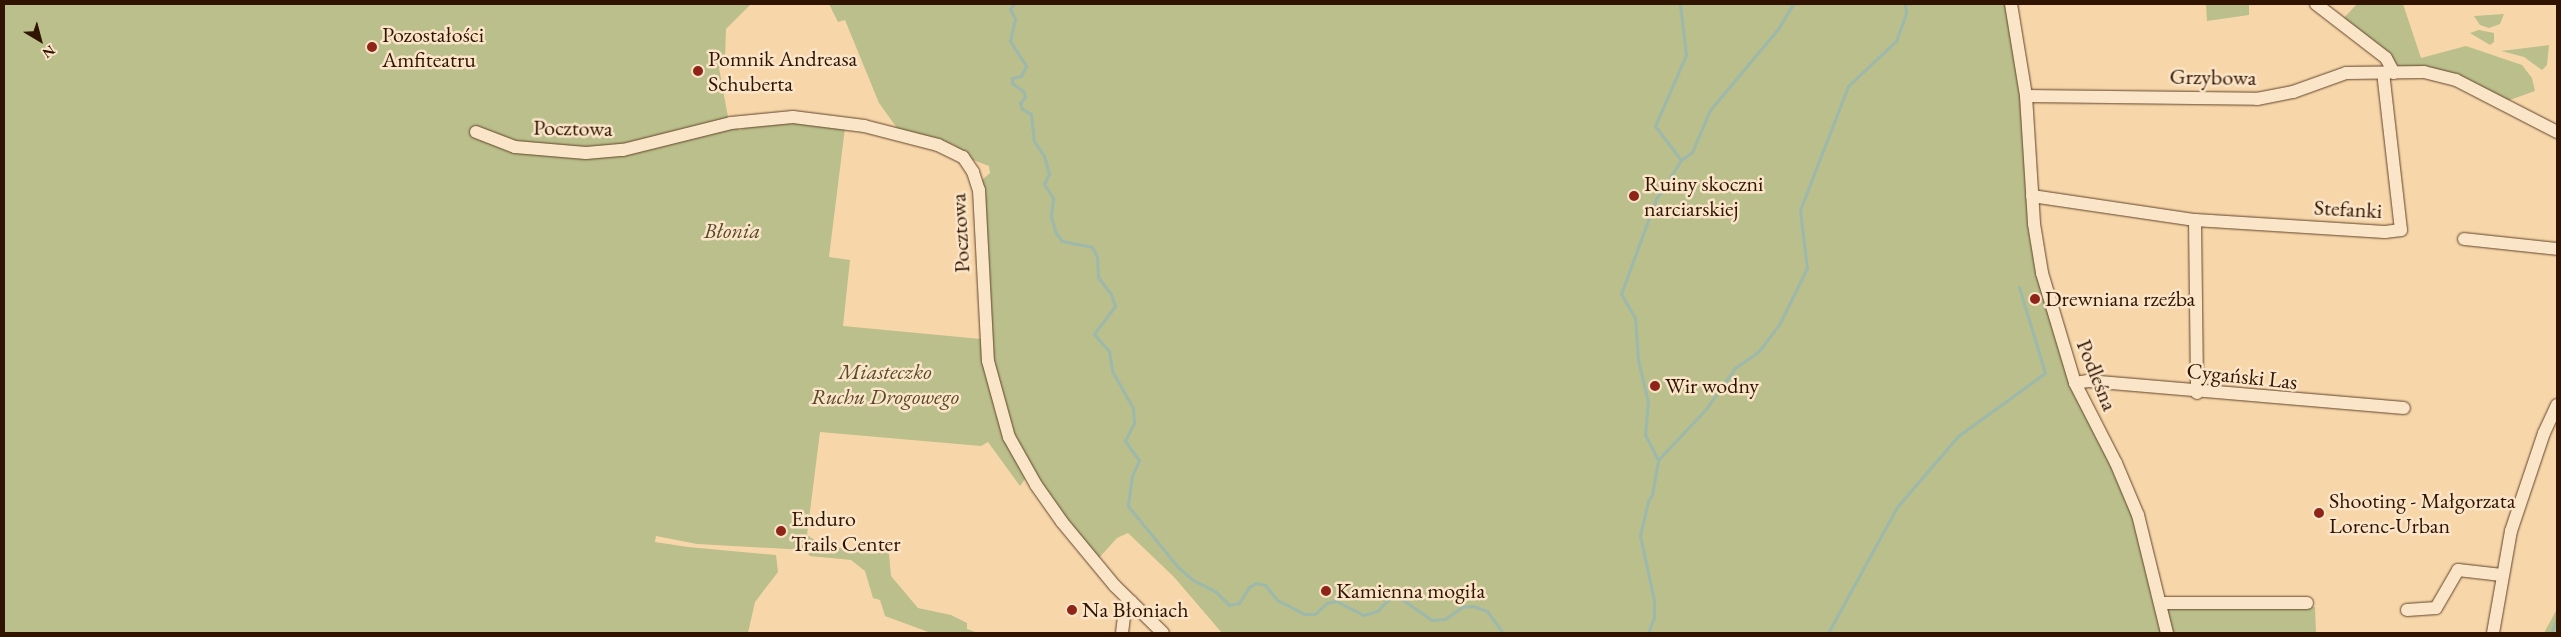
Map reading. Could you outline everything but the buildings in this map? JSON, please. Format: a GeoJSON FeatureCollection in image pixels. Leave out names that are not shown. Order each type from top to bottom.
{"type":"FeatureCollection","features":[{"type":"Feature","properties":{"kind":"street","name":"Podleśna"},"geometry":{"type":"LineString","coordinates":[[2011,4],[2026,96],[2032,196],[2042,273],[2075,383],[2127,487],[2146,543],[2167,633]]}},
{"type":"Feature","properties":{"kind":"street"},"geometry":{"type":"LineString","coordinates":[[2316,4],[2386,58],[2388,73]]}},
{"type":"Feature","properties":{"kind":"street","name":"Grzybowa"},"geometry":{"type":"LineString","coordinates":[[2026,96],[2257,99],[2293,92],[2346,73],[2424,72],[2447,76],[2557,132]]}},
{"type":"Feature","properties":{"kind":"street","name":"Stefanki"},"geometry":{"type":"LineString","coordinates":[[2032,196],[2195,220],[2386,232],[2401,230],[2388,73]]}},
{"type":"Feature","properties":{"kind":"street","name":"Pocztowa"},"geometry":{"type":"LineString","coordinates":[[476,132],[515,147],[586,153],[623,150],[725,124],[793,117],[864,126],[938,145],[963,157],[978,182],[988,361],[1009,437],[1036,485],[1062,522],[1131,602],[1163,633]]}},
{"type":"Feature","properties":{"kind":"street"},"geometry":{"type":"LineString","coordinates":[[2195,220],[2198,393]]}},
{"type":"Feature","properties":{"kind":"street"},"geometry":{"type":"LineString","coordinates":[[2464,239],[2557,249]]}},
{"type":"Feature","properties":{"kind":"street","name":"Cygański Las"},"geometry":{"type":"LineString","coordinates":[[2075,383],[2088,381],[2198,393],[2404,408]]}},
{"type":"Feature","properties":{"kind":"street"},"geometry":{"type":"LineString","coordinates":[[2493,633],[2511,531],[2544,433],[2557,405]]}},
{"type":"Feature","properties":{"kind":"street"},"geometry":{"type":"LineString","coordinates":[[2407,610],[2436,608],[2458,570],[2502,576]]}},
{"type":"Feature","properties":{"kind":"street"},"geometry":{"type":"LineString","coordinates":[[1122,633],[1124,617],[1131,602]]}},
{"type":"Feature","properties":{"kind":"street"},"geometry":{"type":"LineString","coordinates":[[2160,602],[2307,603]]}},
{"type":"Feature","properties":{"kind":"green space"},"geometry":{"type":"Polygon","coordinates":[[[4,4],[751,4],[726,29],[725,59],[719,68],[728,117],[725,120],[740,130],[747,126],[786,122],[845,128],[829,257],[850,260],[843,326],[981,339],[995,412],[1025,479],[1020,486],[988,442],[981,446],[820,432],[807,535],[823,545],[861,551],[883,549],[889,554],[891,576],[918,608],[951,615],[967,623],[967,629],[978,633],[931,633],[885,616],[880,600],[873,598],[865,571],[851,560],[810,556],[805,550],[697,544],[656,536],[655,542],[776,555],[778,572],[755,602],[748,633],[4,633],[4,4]]]}},
{"type":"Feature","properties":{"kind":"green space"},"geometry":{"type":"Polygon","coordinates":[[[829,4],[2009,4],[2024,98],[2033,249],[2102,444],[2134,515],[2164,633],[1222,633],[1174,577],[1128,533],[1117,538],[1098,559],[1039,482],[1013,435],[992,361],[982,180],[990,173],[989,166],[973,160],[954,145],[897,128],[879,103],[845,20],[838,22],[829,4]]]}},
{"type":"Feature","properties":{"kind":"green space"},"geometry":{"type":"Polygon","coordinates":[[[2206,4],[2249,4],[2249,15],[2207,21],[2206,4]]]}},
{"type":"Feature","properties":{"kind":"green space"},"geometry":{"type":"Polygon","coordinates":[[[2357,4],[2403,4],[2421,58],[2466,46],[2522,65],[2532,78],[2535,91],[2504,102],[2400,67],[2342,20],[2357,4]]]}},
{"type":"Feature","properties":{"kind":"green space"},"geometry":{"type":"Polygon","coordinates":[[[2504,14],[2500,24],[2489,28],[2480,25],[2474,16],[2504,14]]]}},
{"type":"Feature","properties":{"kind":"green space"},"geometry":{"type":"Polygon","coordinates":[[[2479,30],[2494,33],[2494,42],[2490,45],[2470,33],[2479,30]]]}},
{"type":"Feature","properties":{"kind":"green space"},"geometry":{"type":"Polygon","coordinates":[[[2549,45],[2547,65],[2542,70],[2524,57],[2501,51],[2549,45]]]}},
{"type":"Feature","properties":{"kind":"green space"},"geometry":{"type":"Polygon","coordinates":[[[2166,606],[2315,607],[2316,633],[2170,633],[2166,606]]]}},
{"type":"Feature","properties":{"kind":"green space"},"geometry":{"type":"Polygon","coordinates":[[[2557,609],[2557,633],[2544,633],[2557,609]]]}},
{"type":"Feature","properties":{"kind":"waterway"},"geometry":{"type":"LineString","coordinates":[[1014,4],[1010,9],[1015,19],[1010,41],[1026,66],[1021,76],[1012,78],[1012,83],[1024,92],[1025,97],[1020,103],[1022,109],[1031,114],[1034,141],[1044,156],[1049,174],[1044,184],[1053,198],[1051,217],[1056,233],[1062,241],[1092,247],[1097,257],[1098,277],[1111,294],[1115,306],[1094,334],[1109,351],[1112,371],[1133,408],[1134,423],[1125,441],[1139,460],[1132,476],[1128,506],[1178,567],[1193,580],[1215,591],[1229,605],[1239,603],[1249,587],[1256,583],[1265,585],[1277,600],[1304,614],[1315,614],[1327,603],[1336,601],[1364,615],[1377,611],[1390,598],[1400,598],[1431,620],[1445,619],[1462,607],[1473,606],[1487,611],[1503,633]]}},
{"type":"Feature","properties":{"kind":"waterway"},"geometry":{"type":"LineString","coordinates":[[1680,4],[1686,55],[1655,126],[1681,160]]}},
{"type":"Feature","properties":{"kind":"waterway"},"geometry":{"type":"LineString","coordinates":[[1658,460],[1645,435],[1648,402],[1638,360],[1635,318],[1621,294],[1656,199],[1681,160],[1692,152],[1710,110],[1778,29],[1793,4]]}},
{"type":"Feature","properties":{"kind":"waterway"},"geometry":{"type":"LineString","coordinates":[[1648,633],[1654,617],[1654,600],[1640,536],[1648,501],[1652,495],[1658,460],[1706,409],[1735,368],[1759,351],[1780,323],[1807,268],[1800,210],[1848,86],[1896,41],[1906,13],[1905,4]]}},
{"type":"Feature","properties":{"kind":"waterway"},"geometry":{"type":"LineString","coordinates":[[1828,633],[1897,507],[1958,436],[2045,373],[2019,287]]}},
{"type":"Feature","properties":{"kind":"waterway"},"geometry":{"type":"LineString","coordinates":[[2551,633],[2557,619]]}},
{"type":"Feature","properties":{"kind":"place","name":"Pozostałości Amfiteatru"},"geometry":{"type":"Point","coordinates":[372,47]}},
{"type":"Feature","properties":{"kind":"place","name":"Pomnik Andreasa Schuberta"},"geometry":{"type":"Point","coordinates":[698,71]}},
{"type":"Feature","properties":{"kind":"place","name":"Ruiny skoczni narciarskiej"},"geometry":{"type":"Point","coordinates":[1634,196]}},
{"type":"Feature","properties":{"kind":"place","name":"Drewniana rzeźba"},"geometry":{"type":"Point","coordinates":[2035,299]}},
{"type":"Feature","properties":{"kind":"place","name":"Wir wodny"},"geometry":{"type":"Point","coordinates":[1655,386]}},
{"type":"Feature","properties":{"kind":"place","name":"Shooting - Małgorzata Lorenc-Urban"},"geometry":{"type":"Point","coordinates":[2319,513]}},
{"type":"Feature","properties":{"kind":"place","name":"Enduro Trails Center"},"geometry":{"type":"Point","coordinates":[781,531]}},
{"type":"Feature","properties":{"kind":"place","name":"Kamienna mogiła"},"geometry":{"type":"Point","coordinates":[1326,591]}},
{"type":"Feature","properties":{"kind":"place","name":"Na Błoniach"},"geometry":{"type":"Point","coordinates":[1072,610]}},
{"type":"Feature","properties":{"kind":"park label","name":"Błonia"},"geometry":{"type":"Point","coordinates":[732,231]}},
{"type":"Feature","properties":{"kind":"park label","name":"Miasteczko Ruchu Drogowego"},"geometry":{"type":"Point","coordinates":[885,384]}}]}
